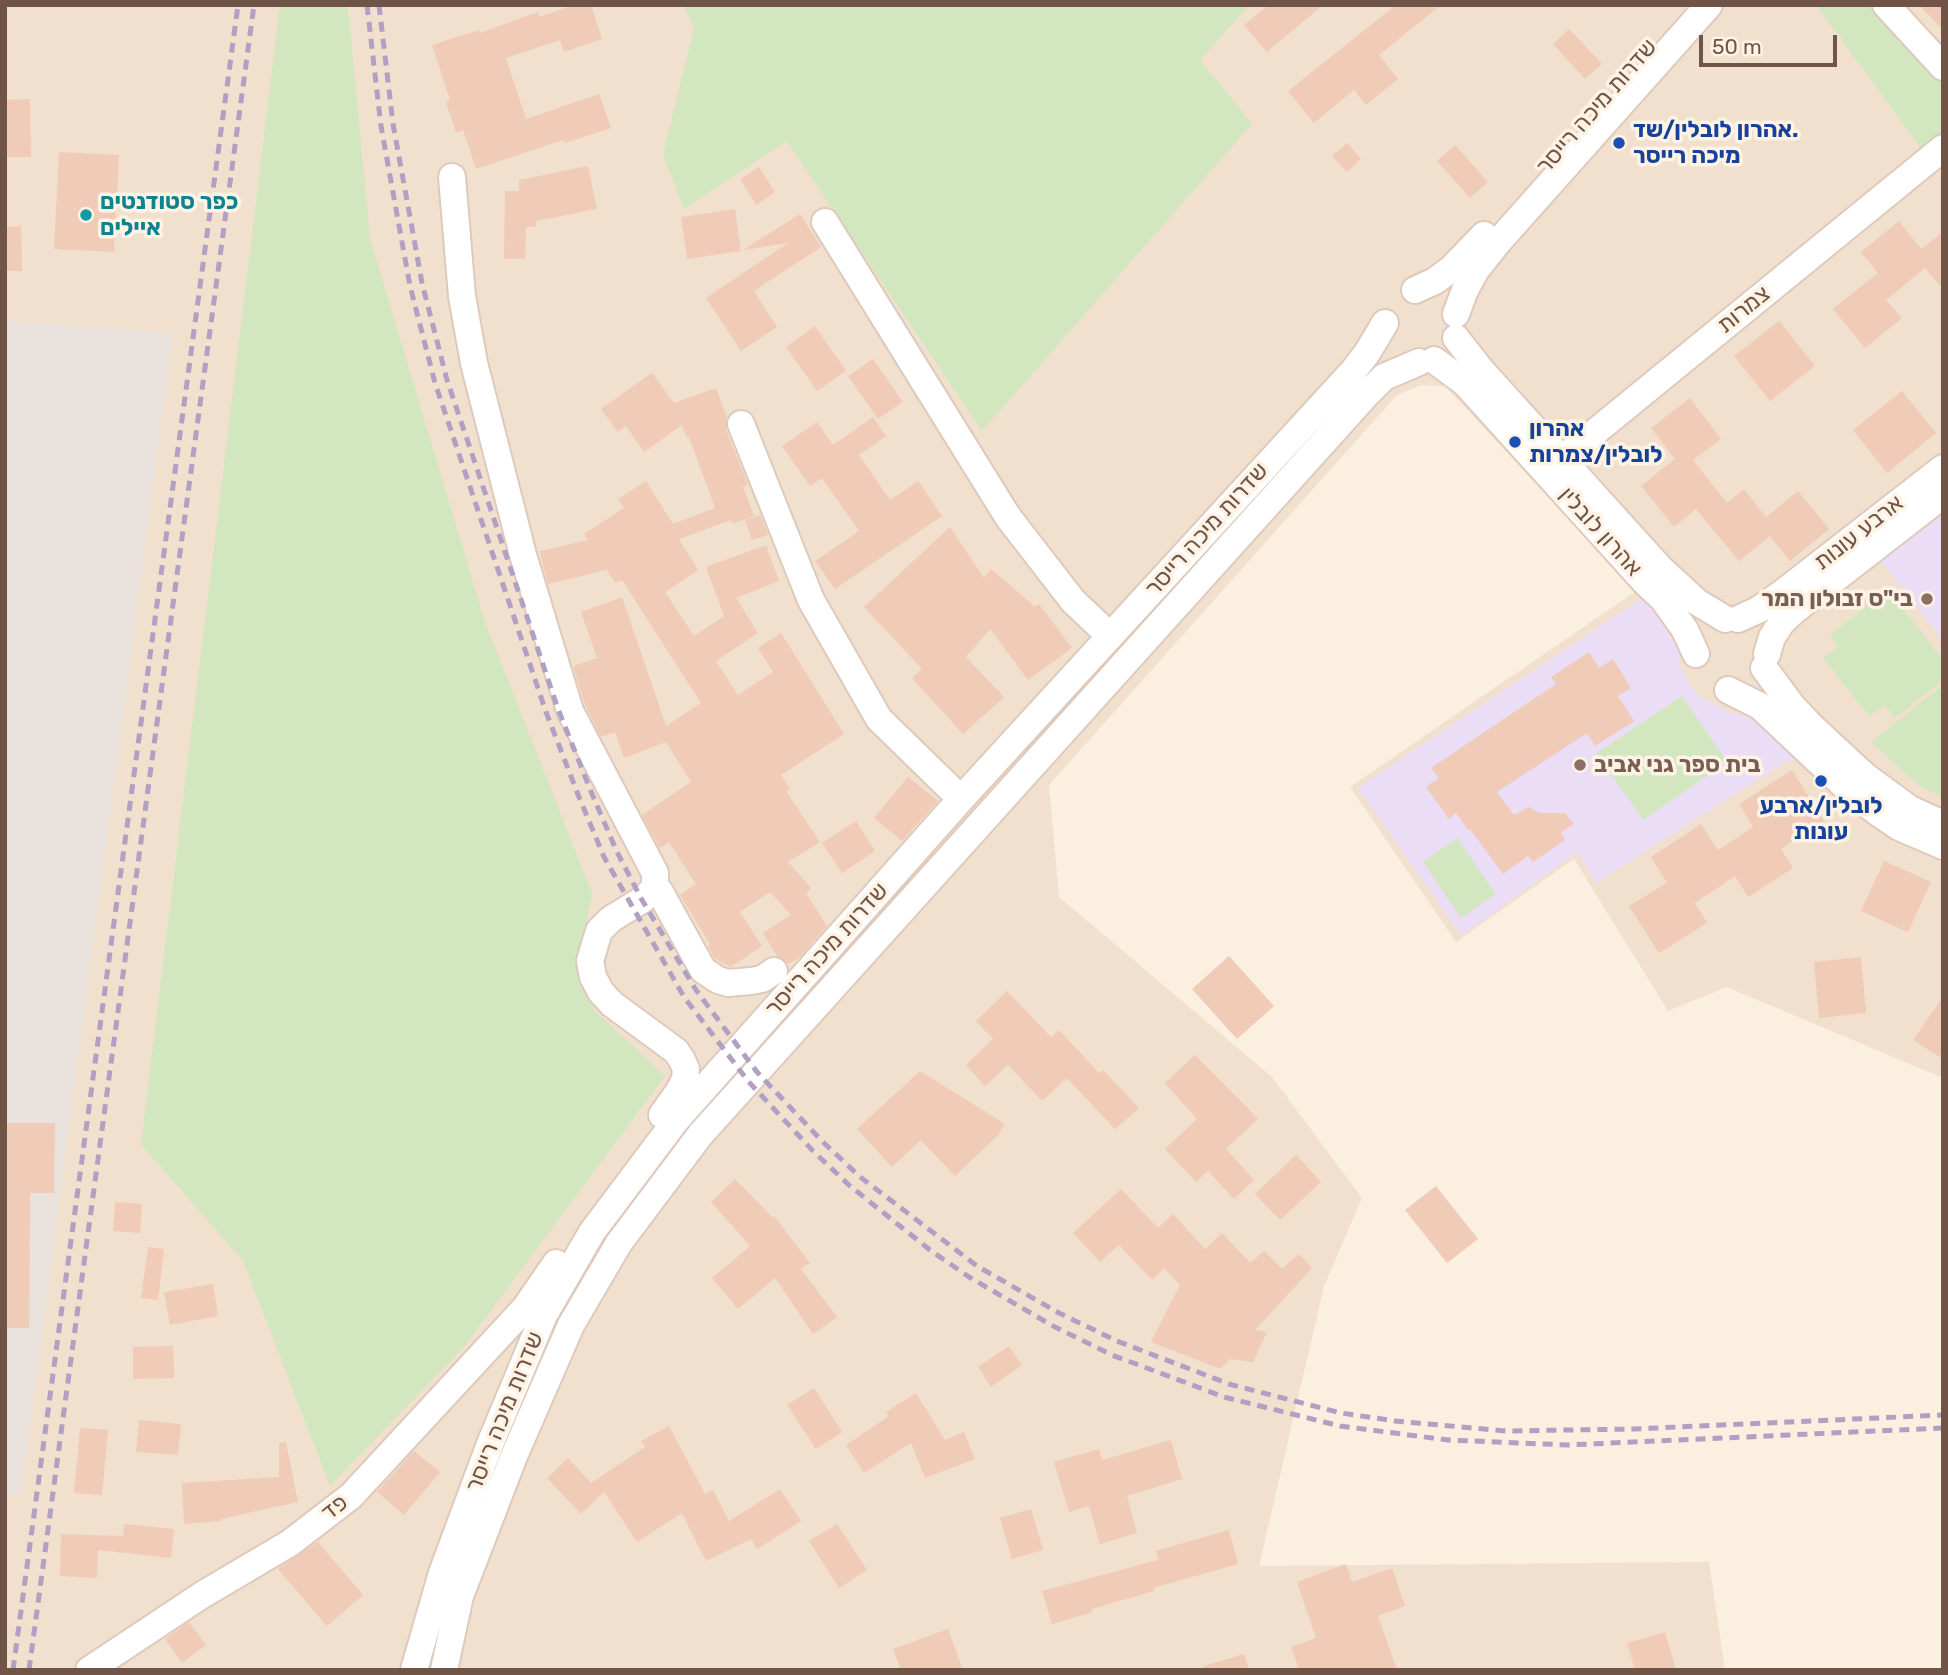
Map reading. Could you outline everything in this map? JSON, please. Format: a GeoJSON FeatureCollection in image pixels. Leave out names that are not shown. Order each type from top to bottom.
{"type":"FeatureCollection","features":[{"type":"Feature","properties":{"kind":"street","name":"שדרות מיכה רייסר"},"geometry":{"type":"LineString","coordinates":[[1415,290],[1451,269],[1477,243],[1686,5]]}},
{"type":"Feature","properties":{"kind":"street","name":"שדרות מיכה רייסר"},"geometry":{"type":"LineString","coordinates":[[1456,326],[1465,290],[1476,270],[1499,240],[1709,5]]}},
{"type":"Feature","properties":{"kind":"street"},"geometry":{"type":"LineString","coordinates":[[1886,5],[1943,68]]}},
{"type":"Feature","properties":{"kind":"street","name":"צמרות"},"geometry":{"type":"LineString","coordinates":[[1553,465],[1943,148]]}},
{"type":"Feature","properties":{"kind":"street"},"geometry":{"type":"LineString","coordinates":[[452,177],[462,296],[474,363],[523,555],[570,711],[655,873],[655,888],[599,930],[590,961],[593,977],[612,1004],[676,1051],[686,1069],[679,1091],[534,1312]]}},
{"type":"Feature","properties":{"kind":"street"},"geometry":{"type":"LineString","coordinates":[[825,222],[1008,517],[1073,601],[1110,636]]}},
{"type":"Feature","properties":{"kind":"street"},"geometry":{"type":"LineString","coordinates":[[1415,290],[1425,290],[1444,298],[1456,326],[1444,355],[1427,361],[1408,360],[1398,354],[1390,345],[1386,334],[1385,323],[1395,302],[1404,294],[1415,290]]}},
{"type":"Feature","properties":{"kind":"street","name":"שדרות מיכה רייסר"},"geometry":{"type":"LineString","coordinates":[[414,1670],[442,1573],[490,1444],[534,1312],[592,1231],[677,1119],[961,799],[1354,370],[1385,323]]}},
{"type":"Feature","properties":{"kind":"street","name":"אהרון לובלין"},"geometry":{"type":"LineString","coordinates":[[1456,326],[1481,370],[1553,465],[1663,599],[1685,630],[1708,675]]}},
{"type":"Feature","properties":{"kind":"street","name":"שדרות מיכה רייסר"},"geometry":{"type":"LineString","coordinates":[[444,1670],[460,1596],[514,1456],[571,1325],[619,1244],[700,1135],[1366,395],[1384,377],[1427,361]]}},
{"type":"Feature","properties":{"kind":"street","name":"אהרון לובלין"},"geometry":{"type":"LineString","coordinates":[[1427,361],[1465,383],[1697,602],[1731,619]]}},
{"type":"Feature","properties":{"kind":"street"},"geometry":{"type":"LineString","coordinates":[[740,424],[811,600],[879,719],[961,799]]}},
{"type":"Feature","properties":{"kind":"street","name":"ארבע עונות"},"geometry":{"type":"LineString","coordinates":[[1731,619],[1758,610],[1781,594],[1943,468]]}},
{"type":"Feature","properties":{"kind":"street","name":"ארבע עונות"},"geometry":{"type":"LineString","coordinates":[[1766,661],[1772,637],[1782,622],[1943,495]]}},
{"type":"Feature","properties":{"kind":"street"},"geometry":{"type":"LineString","coordinates":[[1943,824],[1910,809],[1865,776],[1812,727],[1793,707],[1766,661],[1762,635],[1747,622],[1731,619],[1716,622],[1701,635],[1708,675],[1760,706],[1842,784],[1877,812],[1899,827],[1943,846]]}},
{"type":"Feature","properties":{"kind":"street"},"geometry":{"type":"LineString","coordinates":[[1708,675],[1739,689],[1758,678],[1766,661]]}},
{"type":"Feature","properties":{"kind":"street"},"geometry":{"type":"LineString","coordinates":[[655,888],[660,892],[703,970],[728,983],[762,979],[775,971]]}},
{"type":"Feature","properties":{"kind":"street","name":"פד"},"geometry":{"type":"LineString","coordinates":[[89,1670],[202,1595],[290,1543],[351,1496],[534,1312]]}},
{"type":"Feature","properties":{"kind":"shaded area"},"geometry":{"type":"Polygon","coordinates":[[[5,5],[1943,5],[1943,1078],[1727,987],[1668,1011],[1574,859],[1456,942],[1350,787],[1636,591],[1445,386],[1422,385],[1397,395],[1049,785],[1059,897],[1272,1077],[1362,1198],[1324,1286],[1259,1566],[1709,1562],[1725,1670],[5,1670],[5,5]]]}},
{"type":"Feature","properties":{"kind":"shaded area"},"geometry":{"type":"Polygon","coordinates":[[[5,321],[173,333],[21,1494],[5,1493],[5,321]]]}},
{"type":"Feature","properties":{"kind":"shaded area","name":"בי\"ס זבולון המר"},"geometry":{"type":"Polygon","coordinates":[[[1943,509],[1943,640],[1879,558],[1943,509]]]}},
{"type":"Feature","properties":{"kind":"shaded area"},"geometry":{"type":"Polygon","coordinates":[[[1642,598],[1669,632],[1678,650],[1681,669],[1688,683],[1702,698],[1728,712],[1749,716],[1766,727],[1795,759],[1784,763],[1596,883],[1577,852],[1462,936],[1358,788],[1642,598]]]}},
{"type":"Feature","properties":{"kind":"green space"},"geometry":{"type":"Polygon","coordinates":[[[280,5],[348,5],[370,238],[485,622],[592,893],[579,961],[594,1010],[665,1076],[463,1348],[330,1486],[243,1261],[141,1144],[280,5]]]}},
{"type":"Feature","properties":{"kind":"green space"},"geometry":{"type":"Polygon","coordinates":[[[683,5],[1249,5],[1200,60],[1252,124],[982,431],[787,141],[684,209],[663,155],[694,28],[683,5]]]}},
{"type":"Feature","properties":{"kind":"green space"},"geometry":{"type":"Polygon","coordinates":[[[1816,5],[1877,5],[1943,78],[1943,137],[1924,152],[1816,5]]]}},
{"type":"Feature","properties":{"kind":"green space"},"geometry":{"type":"Polygon","coordinates":[[[1888,590],[1943,659],[1943,680],[1895,718],[1884,705],[1869,716],[1823,658],[1839,646],[1830,635],[1888,590]]]}},
{"type":"Feature","properties":{"kind":"green space"},"geometry":{"type":"Polygon","coordinates":[[[1943,685],[1943,798],[1920,786],[1871,742],[1943,685]]]}},
{"type":"Feature","properties":{"kind":"green space"},"geometry":{"type":"Polygon","coordinates":[[[1682,696],[1727,762],[1643,820],[1597,753],[1682,696]]]}},
{"type":"Feature","properties":{"kind":"green space"},"geometry":{"type":"Polygon","coordinates":[[[1457,838],[1496,894],[1461,918],[1423,862],[1457,838]]]}},
{"type":"Feature","properties":{"kind":"building"},"geometry":{"type":"Polygon","coordinates":[[[573,5],[591,5],[602,39],[564,52],[560,40],[506,58],[526,119],[599,94],[611,128],[565,143],[563,140],[476,169],[463,130],[456,133],[446,102],[450,100],[432,45],[479,30],[480,33],[538,12],[540,17],[573,5]]]}},
{"type":"Feature","properties":{"kind":"building"},"geometry":{"type":"Polygon","coordinates":[[[1268,5],[1323,5],[1267,52],[1244,25],[1268,5]]]}},
{"type":"Feature","properties":{"kind":"building"},"geometry":{"type":"Polygon","coordinates":[[[1396,5],[1441,5],[1379,55],[1398,79],[1366,105],[1354,90],[1314,123],[1288,91],[1396,5]]]}},
{"type":"Feature","properties":{"kind":"building"},"geometry":{"type":"Polygon","coordinates":[[[1919,5],[1943,5],[1943,30],[1919,5]]]}},
{"type":"Feature","properties":{"kind":"building"},"geometry":{"type":"Polygon","coordinates":[[[1569,29],[1602,64],[1585,79],[1553,44],[1569,29]]]}},
{"type":"Feature","properties":{"kind":"building"},"geometry":{"type":"Polygon","coordinates":[[[30,99],[31,157],[5,157],[5,100],[30,99]]]}},
{"type":"Feature","properties":{"kind":"building"},"geometry":{"type":"Polygon","coordinates":[[[1347,143],[1361,159],[1347,172],[1332,156],[1347,143]]]}},
{"type":"Feature","properties":{"kind":"building"},"geometry":{"type":"Polygon","coordinates":[[[1455,145],[1488,182],[1470,198],[1437,161],[1455,145]]]}},
{"type":"Feature","properties":{"kind":"building","name":"כפר סטודנטים איילים"},"geometry":{"type":"Polygon","coordinates":[[[59,152],[119,155],[114,252],[54,249],[59,152]]]}},
{"type":"Feature","properties":{"kind":"building"},"geometry":{"type":"Polygon","coordinates":[[[588,166],[597,209],[536,221],[536,227],[526,227],[525,259],[504,259],[505,191],[519,191],[519,180],[588,166]]]}},
{"type":"Feature","properties":{"kind":"building"},"geometry":{"type":"Polygon","coordinates":[[[759,167],[775,192],[756,205],[740,179],[759,167]]]}},
{"type":"Feature","properties":{"kind":"building"},"geometry":{"type":"Polygon","coordinates":[[[735,209],[741,251],[687,259],[681,217],[735,209]]]}},
{"type":"Feature","properties":{"kind":"building"},"geometry":{"type":"Polygon","coordinates":[[[800,214],[821,247],[754,291],[777,327],[741,351],[706,298],[788,243],[743,250],[800,214]]]}},
{"type":"Feature","properties":{"kind":"building"},"geometry":{"type":"Polygon","coordinates":[[[1899,221],[1921,249],[1943,232],[1943,289],[1925,268],[1886,300],[1902,318],[1865,348],[1833,309],[1878,273],[1861,252],[1899,221]]]}},
{"type":"Feature","properties":{"kind":"building"},"geometry":{"type":"Polygon","coordinates":[[[21,226],[22,271],[5,271],[5,227],[21,226]]]}},
{"type":"Feature","properties":{"kind":"building"},"geometry":{"type":"Polygon","coordinates":[[[1779,321],[1815,366],[1770,401],[1734,356],[1779,321]]]}},
{"type":"Feature","properties":{"kind":"building"},"geometry":{"type":"Polygon","coordinates":[[[815,326],[846,371],[817,391],[786,347],[815,326]]]}},
{"type":"Feature","properties":{"kind":"building"},"geometry":{"type":"Polygon","coordinates":[[[873,359],[903,402],[878,419],[848,376],[873,359]]]}},
{"type":"Feature","properties":{"kind":"building"},"geometry":{"type":"Polygon","coordinates":[[[652,373],[674,403],[716,388],[727,418],[726,430],[748,485],[743,487],[754,516],[732,524],[731,520],[679,539],[698,570],[665,592],[694,636],[724,616],[706,567],[766,545],[779,581],[736,598],[758,633],[716,661],[738,695],[773,672],[758,648],[781,633],[844,734],[781,775],[790,789],[786,791],[820,842],[788,862],[811,888],[806,893],[827,926],[800,957],[788,964],[777,956],[763,933],[791,915],[770,892],[740,912],[762,946],[731,967],[715,959],[708,946],[710,944],[680,895],[696,884],[669,842],[660,848],[642,815],[691,782],[666,742],[624,758],[615,732],[601,737],[585,705],[573,666],[597,658],[581,612],[622,597],[666,726],[701,703],[622,580],[615,583],[607,570],[548,584],[545,574],[540,551],[588,540],[584,534],[624,508],[618,499],[646,481],[673,524],[715,508],[682,425],[644,452],[626,426],[618,432],[601,409],[652,373]]]}},
{"type":"Feature","properties":{"kind":"building"},"geometry":{"type":"Polygon","coordinates":[[[1902,391],[1936,433],[1887,473],[1853,430],[1902,391]]]}},
{"type":"Feature","properties":{"kind":"building"},"geometry":{"type":"Polygon","coordinates":[[[1690,398],[1721,439],[1693,460],[1727,503],[1744,489],[1766,517],[1798,491],[1829,529],[1790,561],[1770,536],[1739,561],[1696,509],[1674,527],[1641,486],[1675,459],[1651,428],[1690,398]]]}},
{"type":"Feature","properties":{"kind":"building"},"geometry":{"type":"Polygon","coordinates":[[[873,417],[886,436],[859,455],[890,500],[918,481],[942,516],[835,589],[815,561],[859,531],[822,478],[810,486],[782,446],[817,422],[833,445],[873,417]]]}},
{"type":"Feature","properties":{"kind":"building"},"geometry":{"type":"Polygon","coordinates":[[[760,515],[768,535],[752,540],[745,520],[760,515]]]}},
{"type":"Feature","properties":{"kind":"building"},"geometry":{"type":"Polygon","coordinates":[[[950,527],[984,578],[991,569],[1035,607],[1039,604],[1072,648],[1028,680],[990,629],[966,657],[1004,697],[963,734],[912,678],[922,669],[864,607],[950,527]]]}},
{"type":"Feature","properties":{"kind":"building"},"geometry":{"type":"Polygon","coordinates":[[[1589,652],[1599,668],[1613,659],[1631,688],[1618,696],[1634,721],[1595,746],[1587,733],[1497,792],[1514,815],[1529,807],[1540,813],[1565,813],[1574,824],[1561,832],[1565,840],[1533,862],[1528,856],[1503,874],[1456,813],[1449,819],[1426,787],[1439,778],[1431,768],[1556,684],[1551,677],[1589,652]]]}},
{"type":"Feature","properties":{"kind":"building"},"geometry":{"type":"Polygon","coordinates":[[[1792,770],[1824,821],[1781,849],[1793,868],[1748,897],[1735,876],[1695,903],[1707,923],[1659,953],[1629,906],[1667,883],[1651,857],[1701,824],[1718,850],[1753,827],[1739,804],[1792,770]]]}},
{"type":"Feature","properties":{"kind":"building"},"geometry":{"type":"Polygon","coordinates":[[[908,777],[938,801],[902,841],[874,818],[908,777]]]}},
{"type":"Feature","properties":{"kind":"building"},"geometry":{"type":"Polygon","coordinates":[[[856,821],[875,851],[842,873],[822,843],[856,821]]]}},
{"type":"Feature","properties":{"kind":"building"},"geometry":{"type":"Polygon","coordinates":[[[1884,861],[1931,882],[1908,932],[1861,911],[1884,861]]]}},
{"type":"Feature","properties":{"kind":"building"},"geometry":{"type":"Polygon","coordinates":[[[1229,956],[1274,1006],[1237,1039],[1192,989],[1229,956]]]}},
{"type":"Feature","properties":{"kind":"building"},"geometry":{"type":"Polygon","coordinates":[[[1861,957],[1866,1013],[1819,1018],[1814,962],[1861,957]]]}},
{"type":"Feature","properties":{"kind":"building"},"geometry":{"type":"Polygon","coordinates":[[[1007,991],[1051,1037],[1059,1030],[1099,1073],[1103,1070],[1139,1108],[1115,1129],[1067,1078],[1042,1101],[1008,1065],[985,1086],[966,1065],[993,1039],[976,1021],[1007,991]]]}},
{"type":"Feature","properties":{"kind":"building"},"geometry":{"type":"Polygon","coordinates":[[[1943,997],[1943,1059],[1913,1040],[1943,997]]]}},
{"type":"Feature","properties":{"kind":"building"},"geometry":{"type":"Polygon","coordinates":[[[1195,1055],[1258,1119],[1226,1149],[1254,1180],[1234,1199],[1208,1171],[1196,1182],[1165,1149],[1197,1119],[1165,1083],[1195,1055]]]}},
{"type":"Feature","properties":{"kind":"building"},"geometry":{"type":"Polygon","coordinates":[[[920,1071],[1005,1124],[998,1135],[955,1176],[921,1140],[892,1167],[857,1129],[920,1071]]]}},
{"type":"Feature","properties":{"kind":"building"},"geometry":{"type":"Polygon","coordinates":[[[5,1123],[55,1123],[54,1193],[30,1193],[29,1328],[5,1328],[5,1123]]]}},
{"type":"Feature","properties":{"kind":"building"},"geometry":{"type":"Polygon","coordinates":[[[1296,1155],[1321,1182],[1280,1220],[1255,1194],[1296,1155]]]}},
{"type":"Feature","properties":{"kind":"building"},"geometry":{"type":"Polygon","coordinates":[[[735,1179],[772,1217],[774,1216],[810,1263],[801,1269],[837,1317],[813,1334],[775,1278],[738,1309],[712,1278],[750,1246],[711,1202],[735,1179]]]}},
{"type":"Feature","properties":{"kind":"building"},"geometry":{"type":"Polygon","coordinates":[[[1436,1186],[1478,1239],[1447,1263],[1405,1210],[1436,1186]]]}},
{"type":"Feature","properties":{"kind":"building"},"geometry":{"type":"Polygon","coordinates":[[[1121,1189],[1158,1228],[1173,1214],[1205,1249],[1222,1233],[1250,1263],[1264,1251],[1282,1269],[1299,1254],[1312,1268],[1255,1330],[1267,1332],[1253,1362],[1230,1359],[1220,1369],[1151,1342],[1180,1285],[1164,1268],[1152,1280],[1119,1245],[1100,1262],[1073,1233],[1121,1189]]]}},
{"type":"Feature","properties":{"kind":"building"},"geometry":{"type":"Polygon","coordinates":[[[115,1202],[142,1204],[140,1233],[113,1231],[115,1202]]]}},
{"type":"Feature","properties":{"kind":"building"},"geometry":{"type":"Polygon","coordinates":[[[148,1247],[164,1249],[158,1300],[141,1298],[148,1247]]]}},
{"type":"Feature","properties":{"kind":"building"},"geometry":{"type":"Polygon","coordinates":[[[213,1284],[218,1316],[170,1325],[164,1292],[213,1284]]]}},
{"type":"Feature","properties":{"kind":"building"},"geometry":{"type":"Polygon","coordinates":[[[173,1346],[174,1378],[133,1379],[133,1347],[173,1346]]]}},
{"type":"Feature","properties":{"kind":"building"},"geometry":{"type":"Polygon","coordinates":[[[1009,1346],[1022,1365],[991,1387],[978,1367],[1009,1346]]]}},
{"type":"Feature","properties":{"kind":"building"},"geometry":{"type":"Polygon","coordinates":[[[814,1388],[842,1432],[816,1449],[787,1405],[814,1388]]]}},
{"type":"Feature","properties":{"kind":"building"},"geometry":{"type":"Polygon","coordinates":[[[916,1393],[945,1440],[964,1432],[975,1459],[925,1478],[911,1443],[864,1473],[846,1445],[889,1416],[886,1412],[916,1393]]]}},
{"type":"Feature","properties":{"kind":"building"},"geometry":{"type":"Polygon","coordinates":[[[139,1420],[181,1424],[178,1455],[136,1452],[139,1420]]]}},
{"type":"Feature","properties":{"kind":"building"},"geometry":{"type":"Polygon","coordinates":[[[669,1426],[705,1494],[713,1490],[729,1521],[780,1489],[801,1521],[757,1549],[751,1539],[706,1561],[682,1513],[637,1542],[604,1492],[581,1514],[547,1478],[568,1458],[591,1483],[645,1447],[641,1441],[669,1426]]]}},
{"type":"Feature","properties":{"kind":"building"},"geometry":{"type":"Polygon","coordinates":[[[80,1428],[108,1430],[102,1495],[74,1493],[80,1428]]]}},
{"type":"Feature","properties":{"kind":"building"},"geometry":{"type":"Polygon","coordinates":[[[1171,1440],[1182,1479],[1127,1496],[1137,1533],[1100,1544],[1089,1506],[1069,1512],[1054,1462],[1099,1449],[1102,1460],[1171,1440]]]}},
{"type":"Feature","properties":{"kind":"building"},"geometry":{"type":"Polygon","coordinates":[[[286,1442],[298,1502],[221,1521],[184,1524],[182,1483],[279,1477],[279,1443],[286,1442]]]}},
{"type":"Feature","properties":{"kind":"building"},"geometry":{"type":"Polygon","coordinates":[[[414,1451],[440,1472],[404,1515],[377,1492],[414,1451]]]}},
{"type":"Feature","properties":{"kind":"building"},"geometry":{"type":"Polygon","coordinates":[[[1031,1509],[1043,1550],[1012,1559],[1000,1518],[1031,1509]]]}},
{"type":"Feature","properties":{"kind":"building"},"geometry":{"type":"Polygon","coordinates":[[[124,1524],[174,1529],[171,1558],[98,1550],[97,1578],[60,1576],[61,1534],[123,1536],[124,1524]]]}},
{"type":"Feature","properties":{"kind":"building"},"geometry":{"type":"Polygon","coordinates":[[[837,1524],[867,1570],[839,1588],[809,1541],[837,1524]]]}},
{"type":"Feature","properties":{"kind":"building"},"geometry":{"type":"Polygon","coordinates":[[[1229,1530],[1238,1564],[1153,1588],[1154,1591],[1052,1624],[1042,1591],[1158,1560],[1156,1551],[1229,1530]]]}},
{"type":"Feature","properties":{"kind":"building"},"geometry":{"type":"Polygon","coordinates":[[[318,1542],[363,1595],[327,1626],[278,1569],[318,1542]]]}},
{"type":"Feature","properties":{"kind":"building"},"geometry":{"type":"Polygon","coordinates":[[[1346,1564],[1352,1582],[1392,1568],[1405,1606],[1378,1616],[1397,1670],[1299,1670],[1291,1647],[1316,1638],[1297,1582],[1346,1564]]]}},
{"type":"Feature","properties":{"kind":"building"},"geometry":{"type":"Polygon","coordinates":[[[189,1622],[206,1645],[182,1663],[165,1639],[189,1622]]]}},
{"type":"Feature","properties":{"kind":"building"},"geometry":{"type":"Polygon","coordinates":[[[948,1629],[963,1670],[901,1670],[893,1649],[948,1629]]]}},
{"type":"Feature","properties":{"kind":"building"},"geometry":{"type":"Polygon","coordinates":[[[1665,1632],[1676,1670],[1635,1670],[1627,1643],[1665,1632]]]}},
{"type":"Feature","properties":{"kind":"building"},"geometry":{"type":"Polygon","coordinates":[[[1244,1654],[1249,1670],[1204,1670],[1204,1666],[1244,1654]]]}},
{"type":"Feature","properties":{"kind":"railway"},"geometry":{"type":"LineString","coordinates":[[13,1670],[238,5]]}},
{"type":"Feature","properties":{"kind":"railway"},"geometry":{"type":"LineString","coordinates":[[29,1670],[254,5]]}},
{"type":"Feature","properties":{"kind":"railway"},"geometry":{"type":"LineString","coordinates":[[367,5],[381,126],[410,286],[435,383],[546,712],[579,797],[604,857],[684,997],[748,1081],[813,1151],[850,1186],[930,1250],[969,1277],[1053,1326],[1112,1355],[1224,1397],[1340,1426],[1448,1440],[1568,1445],[1943,1428]]}},
{"type":"Feature","properties":{"kind":"railway"},"geometry":{"type":"LineString","coordinates":[[379,5],[393,124],[422,283],[447,380],[558,709],[592,794],[617,852],[642,900],[696,990],[757,1072],[859,1176],[977,1266],[1059,1313],[1117,1341],[1229,1384],[1341,1413],[1506,1431],[1634,1429],[1943,1415]]}},
{"type":"Feature","properties":{"kind":"place","name":"אהרון לובלין/שד. מיכה רייסר"},"geometry":{"type":"Point","coordinates":[1619,143]}},
{"type":"Feature","properties":{"kind":"place","name":"כפר סטודנטים איילים"},"geometry":{"type":"Point","coordinates":[86,215]}},
{"type":"Feature","properties":{"kind":"place","name":"אהרון לובלין/צמרות"},"geometry":{"type":"Point","coordinates":[1515,442]}},
{"type":"Feature","properties":{"kind":"place","name":"בי\"ס זבולון המר"},"geometry":{"type":"Point","coordinates":[1927,599]}},
{"type":"Feature","properties":{"kind":"place","name":"בית ספר גני אביב"},"geometry":{"type":"Point","coordinates":[1580,765]}},
{"type":"Feature","properties":{"kind":"place","name":"לובלין/ארבע עונות"},"geometry":{"type":"Point","coordinates":[1821,781]}}]}
